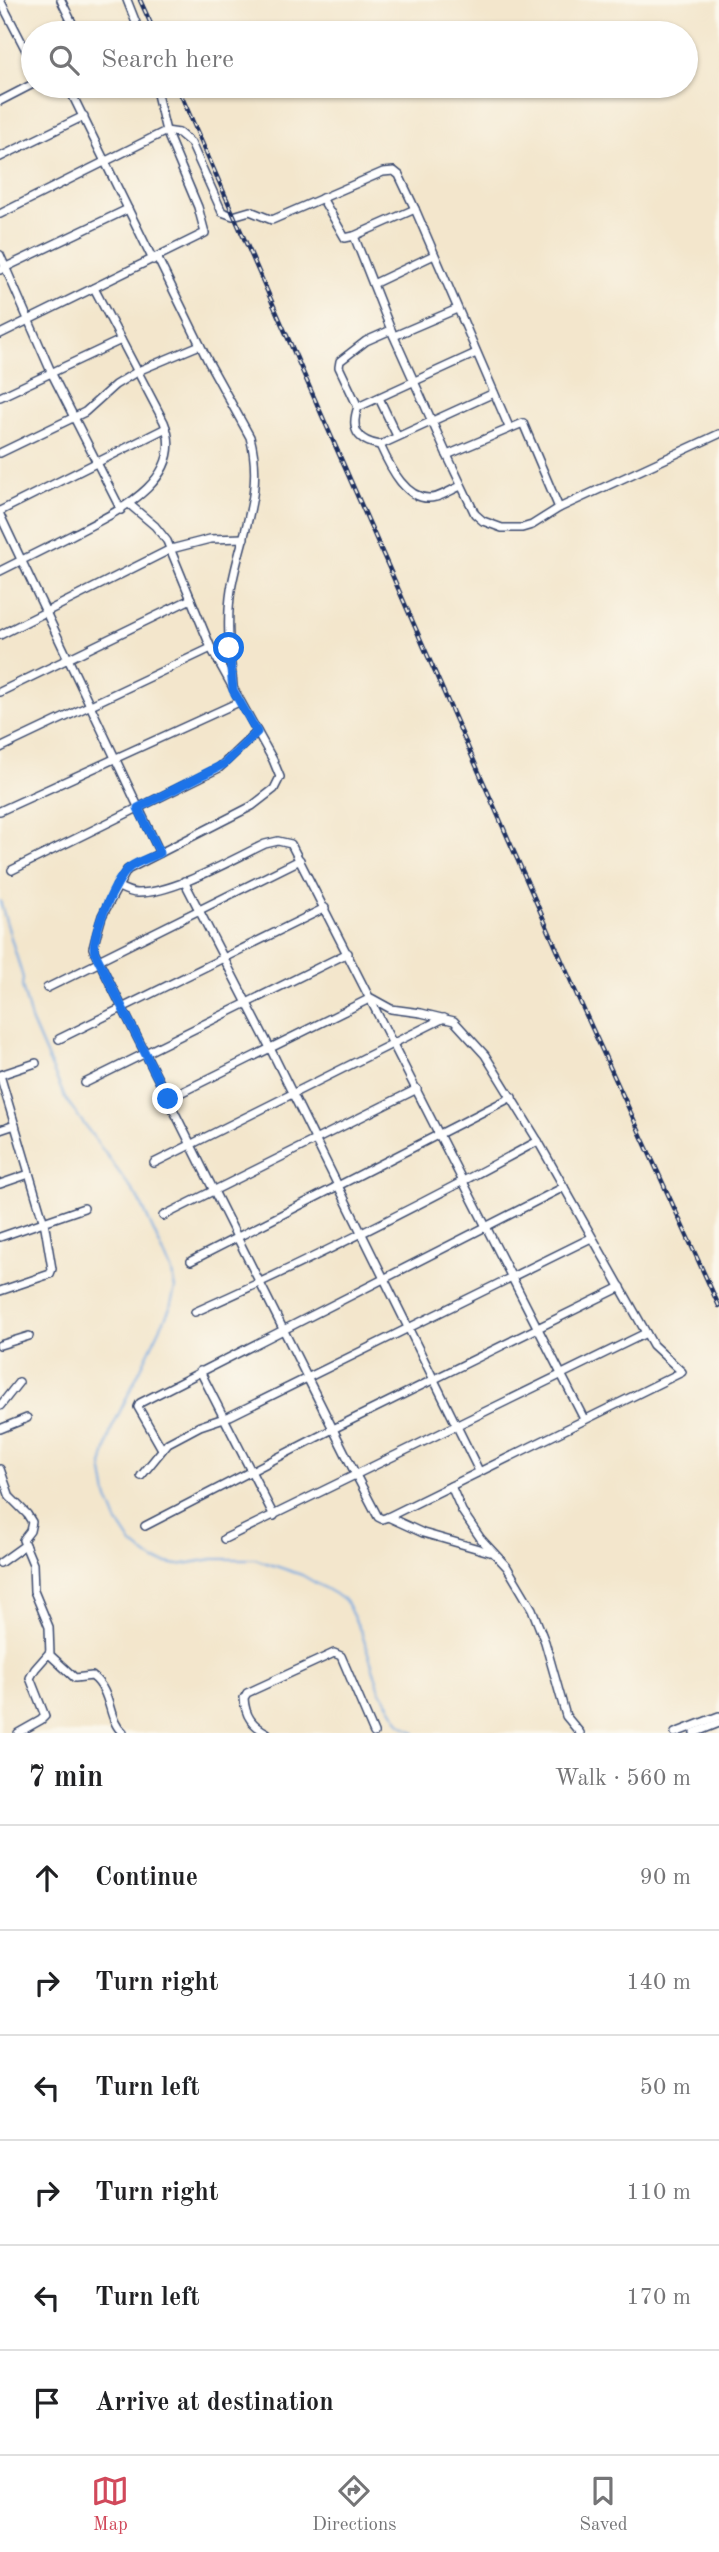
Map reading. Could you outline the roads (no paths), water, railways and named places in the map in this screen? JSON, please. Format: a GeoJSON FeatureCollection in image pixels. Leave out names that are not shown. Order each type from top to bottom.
{"type":"FeatureCollection","features":[{"type":"Feature","properties":{"kind":"street"},"geometry":{"type":"LineString","coordinates":[[0,0],[21,41]]}},
{"type":"Feature","properties":{"kind":"street"},"geometry":{"type":"LineString","coordinates":[[61,0],[71,21]]}},
{"type":"Feature","properties":{"kind":"street"},"geometry":{"type":"LineString","coordinates":[[127,0],[134,21]]}},
{"type":"Feature","properties":{"kind":"street"},"geometry":{"type":"LineString","coordinates":[[0,101],[21,90]]}},
{"type":"Feature","properties":{"kind":"street"},"geometry":{"type":"LineString","coordinates":[[74,98],[128,209],[250,437],[254,491],[231,589],[229,613],[233,690]]}},
{"type":"Feature","properties":{"kind":"street"},"geometry":{"type":"LineString","coordinates":[[0,334],[203,235],[206,230],[166,131],[158,98]]}},
{"type":"Feature","properties":{"kind":"street"},"geometry":{"type":"LineString","coordinates":[[0,156],[84,116]]}},
{"type":"Feature","properties":{"kind":"street"},"geometry":{"type":"LineString","coordinates":[[0,214],[166,131],[179,133],[191,143],[222,212],[233,216],[250,211],[272,220],[383,172],[394,171],[399,174],[415,209],[509,427]]}},
{"type":"Feature","properties":{"kind":"street"},"geometry":{"type":"LineString","coordinates":[[322,198],[345,238],[415,209]]}},
{"type":"Feature","properties":{"kind":"street"},"geometry":{"type":"LineString","coordinates":[[3,269],[128,209]]}},
{"type":"Feature","properties":{"kind":"street"},"geometry":{"type":"LineString","coordinates":[[354,236],[392,333],[461,486],[475,514],[483,521],[502,528],[532,525],[559,508],[719,434]]}},
{"type":"Feature","properties":{"kind":"street"},"geometry":{"type":"LineString","coordinates":[[0,255],[3,269],[52,374],[121,510]]}},
{"type":"Feature","properties":{"kind":"street"},"geometry":{"type":"LineString","coordinates":[[373,284],[434,255]]}},
{"type":"Feature","properties":{"kind":"street"},"geometry":{"type":"LineString","coordinates":[[0,571],[121,510],[155,480],[167,460],[169,450],[166,428],[94,288]]}},
{"type":"Feature","properties":{"kind":"street"},"geometry":{"type":"LineString","coordinates":[[457,309],[366,341],[340,361],[339,367],[358,407],[354,419],[358,434],[368,443],[380,444],[494,393]]}},
{"type":"Feature","properties":{"kind":"street"},"geometry":{"type":"LineString","coordinates":[[0,397],[121,340]]}},
{"type":"Feature","properties":{"kind":"street"},"geometry":{"type":"LineString","coordinates":[[0,453],[75,418],[92,407],[115,384],[138,371],[200,345]]}},
{"type":"Feature","properties":{"kind":"street"},"geometry":{"type":"LineString","coordinates":[[358,407],[477,353]]}},
{"type":"Feature","properties":{"kind":"street"},"geometry":{"type":"LineString","coordinates":[[379,398],[397,436]]}},
{"type":"Feature","properties":{"kind":"street"},"geometry":{"type":"LineString","coordinates":[[447,455],[523,423],[559,508]]}},
{"type":"Feature","properties":{"kind":"street"},"geometry":{"type":"LineString","coordinates":[[160,853],[0,513],[166,428]]}},
{"type":"Feature","properties":{"kind":"street"},"geometry":{"type":"LineString","coordinates":[[380,444],[399,480],[423,498],[434,498],[461,486]]}},
{"type":"Feature","properties":{"kind":"street"},"geometry":{"type":"LineString","coordinates":[[130,504],[155,526],[171,549],[211,648],[279,772],[279,780],[261,801],[130,867],[117,886],[94,939],[93,948],[356,1475],[378,1517],[382,1519],[682,1372],[661,1354],[646,1333],[538,1141],[485,1055],[454,1021],[391,1009],[370,998]]}},
{"type":"Feature","properties":{"kind":"street"},"geometry":{"type":"LineString","coordinates":[[0,635],[171,549],[209,539],[244,538]]}},
{"type":"Feature","properties":{"kind":"street"},"geometry":{"type":"LineString","coordinates":[[0,692],[191,599]]}},
{"type":"Feature","properties":{"kind":"street"},"geometry":{"type":"LineString","coordinates":[[0,748],[211,648]]}},
{"type":"Feature","properties":{"kind":"street"},"geometry":{"type":"LineString","coordinates":[[0,811],[239,702]]}},
{"type":"Feature","properties":{"kind":"street"},"geometry":{"type":"LineString","coordinates":[[12,870],[224,764],[257,732]]}},
{"type":"Feature","properties":{"kind":"street"},"geometry":{"type":"LineString","coordinates":[[117,886],[129,892],[142,893],[184,881],[271,842],[288,842],[325,908],[584,1419]]}},
{"type":"Feature","properties":{"kind":"street"},"geometry":{"type":"LineString","coordinates":[[47,988],[300,860]]}},
{"type":"Feature","properties":{"kind":"street"},"geometry":{"type":"LineString","coordinates":[[184,881],[270,1048],[479,1471]]}},
{"type":"Feature","properties":{"kind":"street"},"geometry":{"type":"LineString","coordinates":[[59,1039],[325,908]]}},
{"type":"Feature","properties":{"kind":"street"},"geometry":{"type":"LineString","coordinates":[[85,1083],[348,953]]}},
{"type":"Feature","properties":{"kind":"street"},"geometry":{"type":"LineString","coordinates":[[168,1099],[370,998]]}},
{"type":"Feature","properties":{"kind":"street"},"geometry":{"type":"LineString","coordinates":[[154,1163],[444,1018]]}},
{"type":"Feature","properties":{"kind":"street"},"geometry":{"type":"LineString","coordinates":[[0,1291],[43,1278],[52,1272],[44,1222],[0,1075],[36,1063]]}},
{"type":"Feature","properties":{"kind":"street"},"geometry":{"type":"LineString","coordinates":[[163,1216],[416,1089]]}},
{"type":"Feature","properties":{"kind":"street"},"geometry":{"type":"LineString","coordinates":[[191,1261],[512,1097]]}},
{"type":"Feature","properties":{"kind":"street"},"geometry":{"type":"LineString","coordinates":[[0,1130],[15,1125]]}},
{"type":"Feature","properties":{"kind":"street"},"geometry":{"type":"LineString","coordinates":[[195,1312],[260,1283],[538,1141]]}},
{"type":"Feature","properties":{"kind":"street"},"geometry":{"type":"LineString","coordinates":[[0,1184],[29,1174]]}},
{"type":"Feature","properties":{"kind":"street"},"geometry":{"type":"LineString","coordinates":[[162,1449],[138,1405],[564,1187]]}},
{"type":"Feature","properties":{"kind":"street"},"geometry":{"type":"LineString","coordinates":[[0,1237],[84,1209]]}},
{"type":"Feature","properties":{"kind":"street"},"geometry":{"type":"LineString","coordinates":[[141,1476],[162,1449],[180,1435],[208,1422],[225,1419],[592,1238]]}},
{"type":"Feature","properties":{"kind":"street"},"geometry":{"type":"LineString","coordinates":[[145,1526],[333,1429],[621,1287]]}},
{"type":"Feature","properties":{"kind":"street"},"geometry":{"type":"LineString","coordinates":[[224,1539],[646,1333]]}},
{"type":"Feature","properties":{"kind":"street"},"geometry":{"type":"LineString","coordinates":[[0,1345],[29,1336]]}},
{"type":"Feature","properties":{"kind":"street"},"geometry":{"type":"LineString","coordinates":[[200,1371],[274,1516]]}},
{"type":"Feature","properties":{"kind":"street"},"geometry":{"type":"LineString","coordinates":[[0,1406],[19,1381]]}},
{"type":"Feature","properties":{"kind":"street"},"geometry":{"type":"LineString","coordinates":[[0,1429],[27,1418]]}},
{"type":"Feature","properties":{"kind":"street"},"geometry":{"type":"LineString","coordinates":[[0,1469],[10,1497],[32,1522],[30,1531],[23,1539],[33,1564],[34,1591],[49,1627],[49,1653],[75,1678],[90,1676],[99,1682],[119,1732]]}},
{"type":"Feature","properties":{"kind":"street"},"geometry":{"type":"LineString","coordinates":[[451,1486],[462,1511],[481,1539],[507,1567],[532,1609],[545,1642],[566,1716],[580,1733]]}},
{"type":"Feature","properties":{"kind":"street"},"geometry":{"type":"LineString","coordinates":[[388,1517],[423,1533],[496,1554]]}},
{"type":"Feature","properties":{"kind":"street"},"geometry":{"type":"LineString","coordinates":[[0,1563],[25,1545]]}},
{"type":"Feature","properties":{"kind":"street"},"geometry":{"type":"LineString","coordinates":[[18,1733],[44,1719],[30,1678],[49,1653]]}},
{"type":"Feature","properties":{"kind":"street"},"geometry":{"type":"LineString","coordinates":[[267,1733],[249,1719],[244,1698],[247,1693],[334,1653],[341,1656],[374,1733]]}},
{"type":"Feature","properties":{"kind":"street"},"geometry":{"type":"LineString","coordinates":[[675,1733],[719,1716]]}},
{"type":"Feature","properties":{"kind":"street"},"geometry":{"type":"LineString","coordinates":[[694,1733],[719,1723]]}},
{"type":"Feature","properties":{"kind":"waterway"},"geometry":{"type":"LineString","coordinates":[[0,901],[23,978],[22,986],[31,1020],[65,1098],[140,1201],[172,1272],[175,1289],[170,1308],[111,1430],[102,1466],[107,1496],[117,1521],[132,1544],[155,1561],[178,1565],[213,1559],[255,1559],[302,1575],[345,1600],[362,1634],[380,1690],[401,1724],[415,1733]]}},
{"type":"Feature","properties":{"kind":"railway"},"geometry":{"type":"LineString","coordinates":[[140,0],[150,21]]}},
{"type":"Feature","properties":{"kind":"railway"},"geometry":{"type":"LineString","coordinates":[[182,98],[577,995],[719,1306]]}}]}
